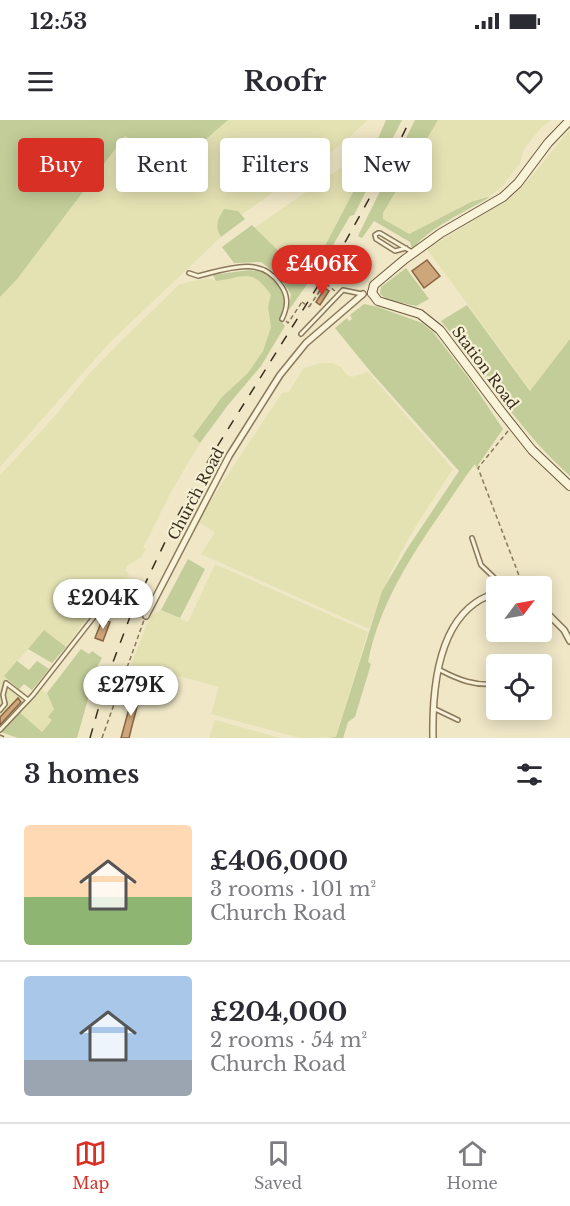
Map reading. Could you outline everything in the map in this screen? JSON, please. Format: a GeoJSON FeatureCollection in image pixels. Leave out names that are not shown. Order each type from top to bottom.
{"type":"FeatureCollection","features":[{"type":"Feature","properties":{"kind":"street"},"geometry":{"type":"LineString","coordinates":[[368,294],[374,285],[441,233],[503,197],[518,183],[548,143],[570,120]]}},
{"type":"Feature","properties":{"kind":"street","name":"Station Road"},"geometry":{"type":"LineString","coordinates":[[368,294],[378,301],[413,311],[436,325],[532,450],[570,486]]}},
{"type":"Feature","properties":{"kind":"street","name":"Church Road"},"geometry":{"type":"LineString","coordinates":[[143,615],[229,456],[280,375],[306,343],[368,294]]}},
{"type":"Feature","properties":{"kind":"street"},"geometry":{"type":"LineString","coordinates":[[433,738],[433,708],[447,639],[458,618],[467,608],[486,597]]}},
{"type":"Feature","properties":{"kind":"street"},"geometry":{"type":"LineString","coordinates":[[552,618],[564,630],[570,641]]}},
{"type":"Feature","properties":{"kind":"lane"},"geometry":{"type":"LineString","coordinates":[[406,248],[395,250],[376,239],[376,234],[380,233],[406,248],[414,253]]}},
{"type":"Feature","properties":{"kind":"lane"},"geometry":{"type":"LineString","coordinates":[[189,273],[198,276],[251,266],[266,270],[284,289],[287,308],[282,319]]}},
{"type":"Feature","properties":{"kind":"lane"},"geometry":{"type":"LineString","coordinates":[[301,334],[345,289],[368,294]]}},
{"type":"Feature","properties":{"kind":"lane"},"geometry":{"type":"LineString","coordinates":[[472,538],[481,565],[493,576]]}},
{"type":"Feature","properties":{"kind":"lane"},"geometry":{"type":"LineString","coordinates":[[0,730],[28,700],[101,608],[111,603],[143,615]]}},
{"type":"Feature","properties":{"kind":"lane"},"geometry":{"type":"LineString","coordinates":[[440,670],[462,682],[486,683]]}},
{"type":"Feature","properties":{"kind":"lane"},"geometry":{"type":"LineString","coordinates":[[0,680],[28,700]]}},
{"type":"Feature","properties":{"kind":"lane"},"geometry":{"type":"LineString","coordinates":[[0,710],[5,704],[6,683]]}},
{"type":"Feature","properties":{"kind":"lane"},"geometry":{"type":"LineString","coordinates":[[0,690],[4,693]]}},
{"type":"Feature","properties":{"kind":"lane"},"geometry":{"type":"LineString","coordinates":[[433,708],[458,720]]}},
{"type":"Feature","properties":{"kind":"path"},"geometry":{"type":"LineString","coordinates":[[282,319],[288,323],[302,302],[309,307],[325,283],[339,294]]}},
{"type":"Feature","properties":{"kind":"path"},"geometry":{"type":"LineString","coordinates":[[513,426],[478,468],[519,576]]}},
{"type":"Feature","properties":{"kind":"path"},"geometry":{"type":"LineString","coordinates":[[102,738],[143,615]]}},
{"type":"Feature","properties":{"kind":"path"},"geometry":{"type":"LineString","coordinates":[[0,735],[7,738]]}},
{"type":"Feature","properties":{"kind":"shaded area"},"geometry":{"type":"Polygon","coordinates":[[[228,120],[368,120],[348,138],[342,138],[342,144],[330,152],[330,138],[220,138],[220,192],[274,192],[241,215],[238,211],[217,231],[221,237],[111,341],[0,467],[0,297],[18,278],[82,192],[104,192],[104,163],[116,147],[116,192],[208,192],[207,138],[228,120]]]}},
{"type":"Feature","properties":{"kind":"shaded area"},"geometry":{"type":"Polygon","coordinates":[[[438,120],[551,120],[540,129],[524,149],[520,163],[502,187],[491,195],[471,202],[408,234],[383,219],[383,213],[395,192],[432,192],[432,138],[427,138],[438,120]]]}},
{"type":"Feature","properties":{"kind":"shaded area"},"geometry":{"type":"Polygon","coordinates":[[[570,129],[570,339],[531,391],[427,249],[512,197],[570,129]]]}},
{"type":"Feature","properties":{"kind":"shaded area"},"geometry":{"type":"Polygon","coordinates":[[[342,167],[342,192],[353,192],[305,278],[254,228],[306,192],[330,192],[330,175],[342,167]]]}},
{"type":"Feature","properties":{"kind":"shaded area"},"geometry":{"type":"Polygon","coordinates":[[[248,275],[260,280],[271,295],[268,307],[271,327],[263,351],[248,373],[222,397],[193,436],[200,443],[172,490],[143,548],[146,549],[141,558],[128,565],[125,570],[129,574],[123,587],[113,597],[101,596],[94,602],[96,605],[66,647],[44,630],[5,676],[28,696],[0,726],[0,475],[54,417],[88,375],[180,284],[207,278],[216,280],[248,275]]]}},
{"type":"Feature","properties":{"kind":"shaded area"},"geometry":{"type":"Polygon","coordinates":[[[320,363],[331,363],[341,367],[347,375],[352,377],[368,372],[453,469],[400,554],[382,591],[369,629],[201,554],[215,532],[198,522],[219,488],[282,393],[289,392],[304,368],[320,363]]]}},
{"type":"Feature","properties":{"kind":"shaded area"},"geometry":{"type":"Polygon","coordinates":[[[215,564],[368,632],[336,737],[300,738],[211,714],[219,687],[168,673],[159,692],[126,677],[150,617],[161,610],[188,622],[215,564]]]}},
{"type":"Feature","properties":{"kind":"shaded area"},"geometry":{"type":"Polygon","coordinates":[[[41,689],[47,693],[54,709],[52,720],[42,732],[19,712],[41,689]]]}},
{"type":"Feature","properties":{"kind":"shaded area"},"geometry":{"type":"Polygon","coordinates":[[[215,720],[280,738],[209,738],[215,720]]]}},
{"type":"Feature","properties":{"kind":"green space"},"geometry":{"type":"Polygon","coordinates":[[[0,120],[228,120],[207,138],[128,138],[125,136],[116,138],[116,148],[104,164],[104,138],[18,138],[18,192],[83,192],[18,278],[0,297],[0,120]]]}},
{"type":"Feature","properties":{"kind":"green space"},"geometry":{"type":"Polygon","coordinates":[[[386,120],[402,120],[393,138],[378,138],[386,120]]]}},
{"type":"Feature","properties":{"kind":"green space"},"geometry":{"type":"Polygon","coordinates":[[[415,120],[438,120],[427,138],[406,138],[415,120]]]}},
{"type":"Feature","properties":{"kind":"green space"},"geometry":{"type":"Polygon","coordinates":[[[353,192],[366,192],[354,215],[350,216],[326,257],[289,310],[291,294],[279,276],[261,262],[234,263],[222,247],[252,225],[305,277],[326,244],[353,192]]]}},
{"type":"Feature","properties":{"kind":"green space"},"geometry":{"type":"Polygon","coordinates":[[[380,192],[395,192],[383,213],[383,219],[409,234],[471,202],[491,196],[439,226],[412,249],[410,242],[374,221],[362,238],[358,236],[380,192]]]}},
{"type":"Feature","properties":{"kind":"green space"},"geometry":{"type":"Polygon","coordinates":[[[224,209],[238,211],[245,219],[221,237],[218,223],[224,209]]]}},
{"type":"Feature","properties":{"kind":"green space"},"geometry":{"type":"Polygon","coordinates":[[[406,268],[429,299],[416,306],[388,300],[380,294],[381,287],[406,268]]]}},
{"type":"Feature","properties":{"kind":"green space"},"geometry":{"type":"Polygon","coordinates":[[[249,270],[266,275],[279,287],[284,299],[281,316],[285,326],[261,366],[200,443],[193,436],[222,397],[248,373],[263,351],[271,327],[268,307],[271,295],[258,280],[241,276],[216,281],[213,275],[249,270]]]}},
{"type":"Feature","properties":{"kind":"green space"},"geometry":{"type":"Polygon","coordinates":[[[364,304],[422,323],[433,332],[470,380],[503,429],[476,468],[475,464],[468,473],[408,563],[395,586],[375,636],[368,662],[371,664],[355,717],[348,722],[343,738],[327,738],[336,737],[382,591],[459,471],[335,328],[347,318],[349,321],[352,319],[350,315],[364,304]]]}},
{"type":"Feature","properties":{"kind":"green space"},"geometry":{"type":"Polygon","coordinates":[[[467,305],[530,391],[570,339],[570,476],[518,421],[441,321],[467,305]]]}},
{"type":"Feature","properties":{"kind":"green space"},"geometry":{"type":"Polygon","coordinates":[[[188,559],[205,569],[180,618],[161,610],[188,559]]]}},
{"type":"Feature","properties":{"kind":"green space"},"geometry":{"type":"Polygon","coordinates":[[[44,630],[66,647],[52,663],[28,649],[44,630]]]}},
{"type":"Feature","properties":{"kind":"green space"},"geometry":{"type":"Polygon","coordinates":[[[81,649],[89,654],[92,651],[102,658],[97,667],[77,738],[18,738],[1,732],[19,712],[42,732],[52,720],[48,717],[54,709],[47,693],[81,649]]]}},
{"type":"Feature","properties":{"kind":"green space"},"geometry":{"type":"Polygon","coordinates":[[[17,661],[29,670],[37,661],[49,669],[32,690],[24,684],[19,689],[4,676],[17,661]]]}},
{"type":"Feature","properties":{"kind":"building"},"geometry":{"type":"Polygon","coordinates":[[[427,260],[440,276],[424,288],[412,271],[427,260]]]}},
{"type":"Feature","properties":{"kind":"building"},"geometry":{"type":"Polygon","coordinates":[[[325,288],[329,291],[320,305],[316,302],[325,288]]]}},
{"type":"Feature","properties":{"kind":"building"},"geometry":{"type":"Polygon","coordinates":[[[102,620],[110,622],[103,641],[95,638],[102,620]]]}},
{"type":"Feature","properties":{"kind":"building"},"geometry":{"type":"Polygon","coordinates":[[[133,694],[140,696],[129,738],[121,738],[133,694]]]}},
{"type":"Feature","properties":{"kind":"building"},"geometry":{"type":"Polygon","coordinates":[[[18,698],[21,702],[0,725],[0,717],[18,698]]]}},
{"type":"Feature","properties":{"kind":"railway"},"geometry":{"type":"LineString","coordinates":[[90,738],[107,678],[133,609],[176,519],[208,461],[343,246],[410,120]]}}]}
